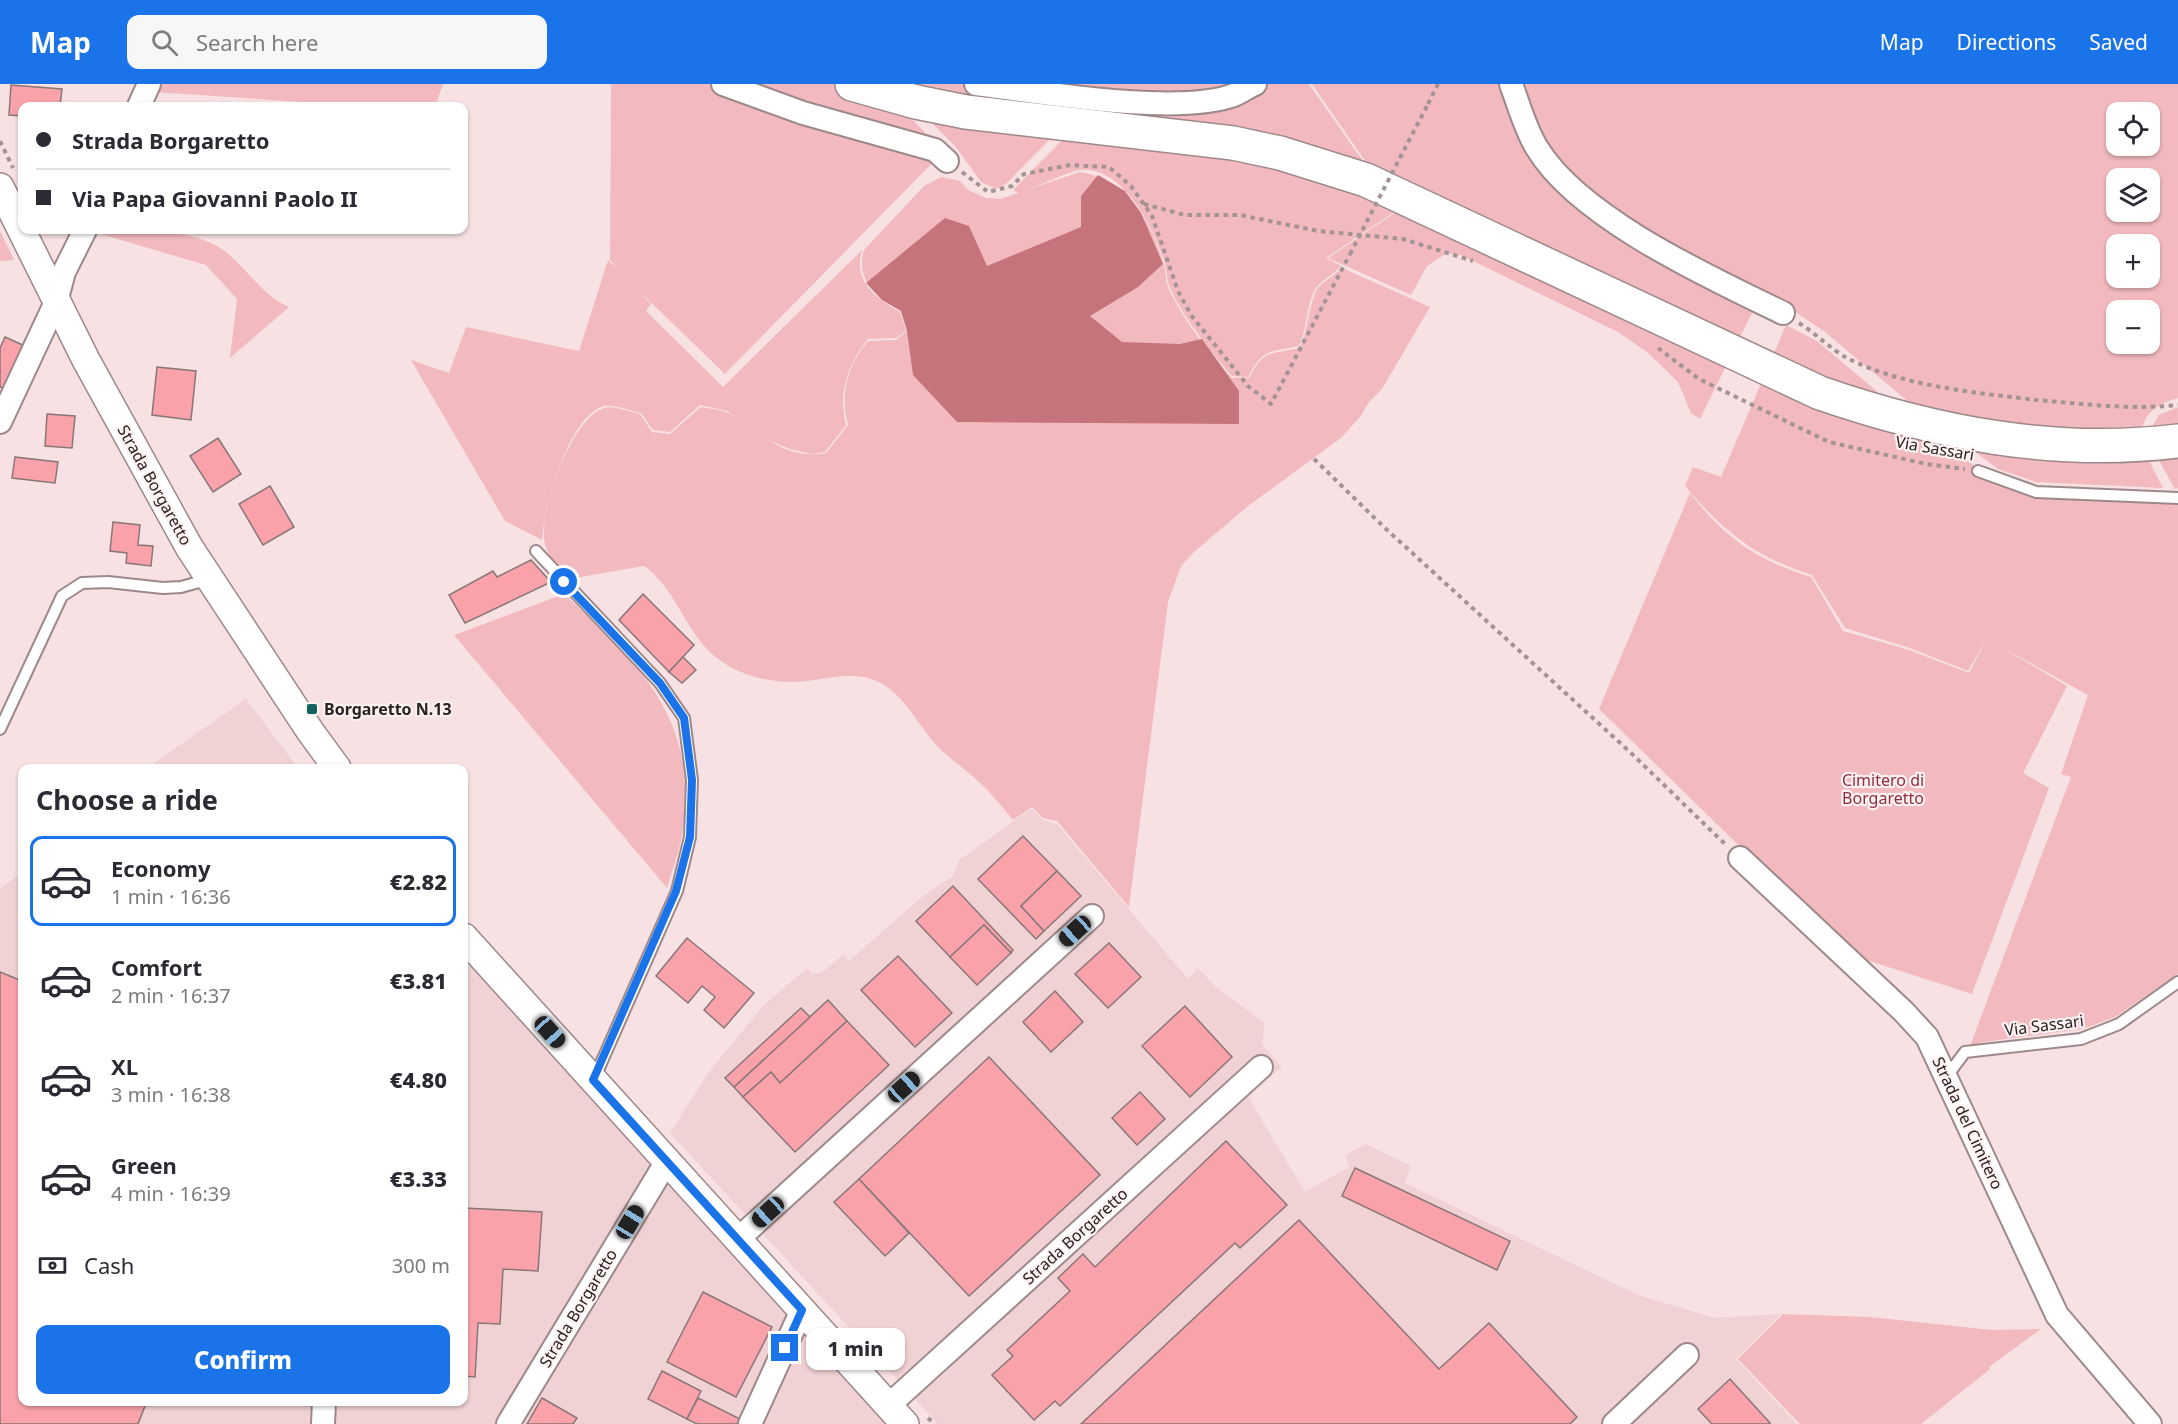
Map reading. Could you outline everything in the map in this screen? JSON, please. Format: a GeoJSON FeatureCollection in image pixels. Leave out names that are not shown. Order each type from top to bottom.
{"type":"FeatureCollection","features":[{"type":"Feature","properties":{"kind":"main road"},"geometry":{"type":"LineString","coordinates":[[852,84],[916,102],[966,111],[1224,141],[1328,166],[1366,180],[1820,393],[1878,413],[1934,428],[1999,439],[2058,445],[2109,446],[2178,441]]}},
{"type":"Feature","properties":{"kind":"street"},"geometry":{"type":"LineString","coordinates":[[142,102],[149,84]]}},
{"type":"Feature","properties":{"kind":"street"},"geometry":{"type":"LineString","coordinates":[[723,84],[803,113],[935,150],[947,161]]}},
{"type":"Feature","properties":{"kind":"street"},"geometry":{"type":"LineString","coordinates":[[976,84],[1030,92],[1184,103],[1233,95],[1255,84]]}},
{"type":"Feature","properties":{"kind":"street"},"geometry":{"type":"LineString","coordinates":[[1511,84],[1536,147],[1552,169],[1590,202],[1659,250],[1783,313]]}},
{"type":"Feature","properties":{"kind":"street","name":"Strada Borgaretto"},"geometry":{"type":"LineString","coordinates":[[0,187],[18,224]]}},
{"type":"Feature","properties":{"kind":"street","name":"Strada Borgaretto"},"geometry":{"type":"LineString","coordinates":[[23,234],[56,302],[189,547],[334,764]]}},
{"type":"Feature","properties":{"kind":"street"},"geometry":{"type":"LineString","coordinates":[[0,422],[56,302],[64,272],[83,234]]}},
{"type":"Feature","properties":{"kind":"street","name":"Strada del Cimitero"},"geometry":{"type":"LineString","coordinates":[[1740,858],[1904,1012],[1927,1037],[2057,1315],[2150,1424]]}},
{"type":"Feature","properties":{"kind":"street"},"geometry":{"type":"LineString","coordinates":[[738,1239],[1092,916]]}},
{"type":"Feature","properties":{"kind":"street","name":"Strada Borgaretto"},"geometry":{"type":"LineString","coordinates":[[468,941],[897,1415],[1261,1067]]}},
{"type":"Feature","properties":{"kind":"street","name":"Strada Borgaretto"},"geometry":{"type":"LineString","coordinates":[[508,1424],[667,1161]]}},
{"type":"Feature","properties":{"kind":"street"},"geometry":{"type":"LineString","coordinates":[[750,1424],[802,1310]]}},
{"type":"Feature","properties":{"kind":"street"},"geometry":{"type":"LineString","coordinates":[[1614,1424],[1687,1355]]}},
{"type":"Feature","properties":{"kind":"street"},"geometry":{"type":"LineString","coordinates":[[323,1424],[324,1406]]}},
{"type":"Feature","properties":{"kind":"lane","name":"Via Sassari"},"geometry":{"type":"LineString","coordinates":[[1978,471],[2036,492],[2178,498]]}},
{"type":"Feature","properties":{"kind":"lane"},"geometry":{"type":"LineString","coordinates":[[536,551],[660,683],[684,718],[692,780],[690,837],[676,891],[593,1080]]}},
{"type":"Feature","properties":{"kind":"lane"},"geometry":{"type":"LineString","coordinates":[[0,729],[62,596],[82,583],[108,582],[163,588],[182,587],[210,579]]}},
{"type":"Feature","properties":{"kind":"lane","name":"Via Sassari"},"geometry":{"type":"LineString","coordinates":[[1947,1076],[1965,1052],[2081,1039],[2119,1024],[2178,982]]}},
{"type":"Feature","properties":{"kind":"path"},"geometry":{"type":"LineString","coordinates":[[947,161],[988,192],[1012,186],[1024,174],[1070,165],[1109,167],[1131,186],[1144,204],[1160,235],[1178,291],[1191,315],[1248,386],[1271,404],[1438,84]]}},
{"type":"Feature","properties":{"kind":"path"},"geometry":{"type":"LineString","coordinates":[[1144,204],[1185,214],[1240,215],[1318,231],[1403,239],[1483,265]]}},
{"type":"Feature","properties":{"kind":"path"},"geometry":{"type":"LineString","coordinates":[[1783,313],[1821,336],[1845,357],[1905,378],[1959,390],[2103,407],[2141,408],[2178,405]]}},
{"type":"Feature","properties":{"kind":"path","name":"Via Sassari"},"geometry":{"type":"LineString","coordinates":[[1648,342],[1699,379],[1829,442],[1926,464],[1978,471]]}},
{"type":"Feature","properties":{"kind":"path"},"geometry":{"type":"LineString","coordinates":[[1314,459],[1386,530],[1630,752],[1740,858]]}},
{"type":"Feature","properties":{"kind":"shaded area"},"geometry":{"type":"Polygon","coordinates":[[[1098,175],[1125,191],[1141,213],[1163,264],[1138,287],[1090,316],[1122,342],[1180,344],[1202,339],[1239,391],[1239,424],[957,422],[913,375],[907,331],[901,311],[882,300],[866,283],[945,218],[969,226],[987,266],[1081,227],[1081,196],[1098,175]]]}},
{"type":"Feature","properties":{"kind":"shaded area"},"geometry":{"type":"Polygon","coordinates":[[[246,699],[295,764],[154,764],[246,699]]]}},
{"type":"Feature","properties":{"kind":"shaded area"},"geometry":{"type":"Polygon","coordinates":[[[1032,808],[1042,820],[1057,824],[1188,979],[1198,968],[1217,988],[1265,1023],[1262,1044],[1282,1067],[1248,1097],[1305,1192],[1349,1167],[1345,1155],[1366,1144],[1411,1166],[1405,1183],[1638,1295],[1715,1318],[1781,1314],[1736,1359],[1797,1424],[938,1424],[670,1133],[709,1072],[762,1007],[807,968],[812,973],[821,973],[843,955],[849,961],[923,896],[953,876],[958,861],[1032,808]]]}},
{"type":"Feature","properties":{"kind":"shaded area"},"geometry":{"type":"Polygon","coordinates":[[[18,875],[18,1406],[316,1406],[315,1424],[0,1424],[0,889],[18,875]]]}},
{"type":"Feature","properties":{"kind":"shaded area"},"geometry":{"type":"Polygon","coordinates":[[[473,964],[891,1424],[334,1424],[335,1406],[468,1406],[468,968],[473,964]]]}},
{"type":"Feature","properties":{"kind":"green space"},"geometry":{"type":"Polygon","coordinates":[[[157,84],[443,84],[436,102],[304,102],[154,92],[157,84]]]}},
{"type":"Feature","properties":{"kind":"green space"},"geometry":{"type":"Polygon","coordinates":[[[611,84],[876,84],[944,151],[725,374],[637,289],[651,304],[646,311],[723,387],[862,250],[860,271],[863,279],[874,294],[900,312],[906,331],[896,338],[868,339],[861,349],[846,380],[843,402],[846,425],[825,452],[812,454],[790,449],[766,439],[727,411],[700,405],[670,432],[653,430],[641,413],[604,406],[591,413],[569,444],[560,464],[547,507],[542,540],[505,521],[411,360],[449,373],[466,327],[579,351],[608,260],[618,269],[610,260],[611,84]]]}},
{"type":"Feature","properties":{"kind":"green space"},"geometry":{"type":"Polygon","coordinates":[[[893,84],[1065,84],[1085,111],[1071,118],[1007,183],[996,189],[981,182],[956,147],[893,84]]]}},
{"type":"Feature","properties":{"kind":"green space"},"geometry":{"type":"Polygon","coordinates":[[[1066,84],[1241,84],[1087,111],[1066,84]]]}},
{"type":"Feature","properties":{"kind":"green space"},"geometry":{"type":"Polygon","coordinates":[[[1261,84],[1309,84],[1397,210],[1326,258],[1341,266],[1316,288],[1299,346],[1281,349],[1263,356],[1248,377],[1232,376],[1182,310],[1169,284],[1165,263],[1153,234],[1135,202],[1123,189],[1110,178],[1096,171],[1080,170],[1019,193],[1013,190],[1077,125],[1088,120],[1209,102],[1261,84]]]}},
{"type":"Feature","properties":{"kind":"green space"},"geometry":{"type":"Polygon","coordinates":[[[1312,84],[1505,84],[1530,149],[1755,307],[1700,419],[1691,413],[1678,382],[1647,352],[1618,332],[1461,255],[1447,253],[1427,266],[1411,295],[1328,258],[1399,210],[1312,84]]]}},
{"type":"Feature","properties":{"kind":"green space"},"geometry":{"type":"Polygon","coordinates":[[[1518,84],[2178,84],[2178,398],[2160,405],[2149,414],[2142,435],[2149,461],[2163,488],[2036,482],[1998,469],[1905,399],[1825,332],[1788,307],[1663,245],[1557,165],[1518,84]]]}},
{"type":"Feature","properties":{"kind":"green space"},"geometry":{"type":"Polygon","coordinates":[[[1080,172],[1112,183],[1135,205],[1159,249],[1169,289],[1182,314],[1232,378],[1249,378],[1259,362],[1269,355],[1300,348],[1316,291],[1342,268],[1430,307],[1382,389],[1341,438],[1248,506],[1181,566],[1168,602],[1129,907],[1057,821],[1043,818],[1032,807],[1013,820],[984,787],[938,747],[908,707],[890,689],[868,678],[858,676],[786,682],[756,677],[737,670],[709,651],[656,576],[644,566],[580,577],[562,575],[548,553],[544,538],[547,506],[560,465],[580,428],[592,415],[604,408],[617,408],[640,414],[652,432],[670,434],[701,407],[718,410],[740,420],[784,449],[797,453],[826,453],[848,425],[845,391],[855,360],[868,341],[896,340],[907,331],[901,311],[876,293],[865,279],[862,261],[864,250],[924,186],[941,177],[960,181],[968,190],[986,198],[1000,199],[1080,172]]]}},
{"type":"Feature","properties":{"kind":"green space"},"geometry":{"type":"Polygon","coordinates":[[[0,231],[14,260],[0,261],[0,231]]]}},
{"type":"Feature","properties":{"kind":"green space"},"geometry":{"type":"Polygon","coordinates":[[[100,234],[183,234],[200,239],[227,253],[264,290],[289,307],[230,358],[237,299],[206,265],[100,234]]]}},
{"type":"Feature","properties":{"kind":"green space","name":"Cimitero di Borgaretto"},"geometry":{"type":"Polygon","coordinates":[[[1786,325],[1817,341],[1898,409],[1992,479],[2033,494],[2178,500],[2178,974],[2115,1017],[2083,1029],[1983,1042],[1970,1046],[2071,777],[2061,774],[2088,695],[1998,645],[2067,686],[2023,773],[2049,788],[1972,994],[1851,955],[1599,709],[1690,493],[1716,523],[1743,546],[1774,563],[1811,577],[1843,631],[1909,650],[1969,673],[1987,638],[1968,671],[1910,648],[1845,628],[1812,575],[1774,560],[1742,541],[1713,517],[1685,486],[1693,467],[1721,477],[1786,325]]]}},
{"type":"Feature","properties":{"kind":"green space"},"geometry":{"type":"Polygon","coordinates":[[[2178,407],[2178,488],[2175,489],[2157,457],[2151,428],[2159,415],[2178,407]]]}},
{"type":"Feature","properties":{"kind":"green space"},"geometry":{"type":"Polygon","coordinates":[[[564,594],[618,646],[640,672],[659,699],[673,728],[682,760],[686,795],[681,842],[667,888],[454,635],[564,594]]]}},
{"type":"Feature","properties":{"kind":"green space"},"geometry":{"type":"Polygon","coordinates":[[[1783,1314],[1870,1317],[1992,1330],[2041,1329],[1989,1367],[1990,1369],[1921,1424],[1800,1424],[1738,1359],[1783,1314]]]}},
{"type":"Feature","properties":{"kind":"building"},"geometry":{"type":"Polygon","coordinates":[[[11,85],[62,89],[60,102],[18,102],[18,116],[9,115],[11,85]]]}},
{"type":"Feature","properties":{"kind":"building"},"geometry":{"type":"Polygon","coordinates":[[[5,337],[27,347],[9,390],[0,387],[0,348],[5,337]]]}},
{"type":"Feature","properties":{"kind":"building"},"geometry":{"type":"Polygon","coordinates":[[[157,367],[196,371],[191,420],[152,415],[157,367]]]}},
{"type":"Feature","properties":{"kind":"building"},"geometry":{"type":"Polygon","coordinates":[[[47,414],[75,416],[72,448],[45,446],[47,414]]]}},
{"type":"Feature","properties":{"kind":"building"},"geometry":{"type":"Polygon","coordinates":[[[218,438],[241,474],[213,492],[190,456],[218,438]]]}},
{"type":"Feature","properties":{"kind":"building"},"geometry":{"type":"Polygon","coordinates":[[[15,457],[58,462],[55,483],[12,478],[15,457]]]}},
{"type":"Feature","properties":{"kind":"building"},"geometry":{"type":"Polygon","coordinates":[[[270,486],[294,527],[263,545],[239,504],[270,486]]]}},
{"type":"Feature","properties":{"kind":"building"},"geometry":{"type":"Polygon","coordinates":[[[113,522],[140,525],[138,545],[153,546],[151,566],[126,563],[127,553],[110,551],[113,522]]]}},
{"type":"Feature","properties":{"kind":"building"},"geometry":{"type":"Polygon","coordinates":[[[531,560],[551,582],[465,623],[449,595],[493,571],[497,577],[531,560]]]}},
{"type":"Feature","properties":{"kind":"building"},"geometry":{"type":"Polygon","coordinates":[[[643,594],[694,645],[669,672],[619,620],[643,594]]]}},
{"type":"Feature","properties":{"kind":"building"},"geometry":{"type":"Polygon","coordinates":[[[683,657],[696,670],[682,683],[669,672],[683,657]]]}},
{"type":"Feature","properties":{"kind":"building"},"geometry":{"type":"Polygon","coordinates":[[[1023,836],[1057,871],[1021,906],[1044,931],[1036,939],[978,879],[1023,836]]]}},
{"type":"Feature","properties":{"kind":"building"},"geometry":{"type":"Polygon","coordinates":[[[1057,871],[1081,896],[1044,931],[1021,906],[1057,871]]]}},
{"type":"Feature","properties":{"kind":"building"},"geometry":{"type":"Polygon","coordinates":[[[953,886],[1013,950],[1011,953],[984,925],[950,957],[916,921],[953,886]]]}},
{"type":"Feature","properties":{"kind":"building"},"geometry":{"type":"Polygon","coordinates":[[[984,925],[1011,953],[977,985],[950,957],[984,925]]]}},
{"type":"Feature","properties":{"kind":"building"},"geometry":{"type":"Polygon","coordinates":[[[687,938],[754,993],[724,1028],[704,1010],[715,997],[702,986],[688,1003],[656,976],[687,938]]]}},
{"type":"Feature","properties":{"kind":"building"},"geometry":{"type":"Polygon","coordinates":[[[1109,943],[1141,977],[1108,1008],[1075,974],[1109,943]]]}},
{"type":"Feature","properties":{"kind":"building"},"geometry":{"type":"Polygon","coordinates":[[[898,956],[952,1013],[915,1047],[861,990],[898,956]]]}},
{"type":"Feature","properties":{"kind":"building"},"geometry":{"type":"Polygon","coordinates":[[[0,972],[18,979],[18,1406],[145,1406],[138,1424],[0,1424],[0,972]]]}},
{"type":"Feature","properties":{"kind":"building"},"geometry":{"type":"Polygon","coordinates":[[[1055,991],[1083,1022],[1051,1052],[1023,1022],[1055,991]]]}},
{"type":"Feature","properties":{"kind":"building"},"geometry":{"type":"Polygon","coordinates":[[[828,1000],[847,1021],[780,1083],[771,1072],[743,1097],[734,1087],[828,1000]]]}},
{"type":"Feature","properties":{"kind":"building"},"geometry":{"type":"Polygon","coordinates":[[[1185,1006],[1232,1057],[1190,1097],[1142,1046],[1185,1006]]]}},
{"type":"Feature","properties":{"kind":"building"},"geometry":{"type":"Polygon","coordinates":[[[801,1008],[810,1017],[734,1087],[725,1078],[801,1008]]]}},
{"type":"Feature","properties":{"kind":"building"},"geometry":{"type":"Polygon","coordinates":[[[847,1021],[889,1065],[795,1152],[743,1097],[771,1072],[780,1083],[847,1021]]]}},
{"type":"Feature","properties":{"kind":"building"},"geometry":{"type":"Polygon","coordinates":[[[989,1057],[1100,1175],[969,1296],[859,1179],[989,1057]]]}},
{"type":"Feature","properties":{"kind":"building"},"geometry":{"type":"Polygon","coordinates":[[[1140,1092],[1165,1119],[1137,1145],[1112,1118],[1140,1092]]]}},
{"type":"Feature","properties":{"kind":"building"},"geometry":{"type":"Polygon","coordinates":[[[1226,1141],[1287,1205],[1240,1248],[1235,1243],[1060,1406],[1055,1401],[1034,1420],[992,1375],[1013,1356],[1007,1350],[1070,1291],[1058,1278],[1083,1254],[1095,1267],[1226,1141]]]}},
{"type":"Feature","properties":{"kind":"building"},"geometry":{"type":"Polygon","coordinates":[[[1355,1168],[1510,1241],[1497,1270],[1342,1196],[1355,1168]]]}},
{"type":"Feature","properties":{"kind":"building"},"geometry":{"type":"Polygon","coordinates":[[[859,1179],[909,1233],[885,1256],[834,1202],[859,1179]]]}},
{"type":"Feature","properties":{"kind":"building"},"geometry":{"type":"Polygon","coordinates":[[[468,1208],[542,1212],[538,1271],[503,1269],[500,1324],[478,1323],[475,1377],[468,1376],[468,1208]]]}},
{"type":"Feature","properties":{"kind":"building"},"geometry":{"type":"Polygon","coordinates":[[[1299,1220],[1439,1369],[1489,1323],[1577,1417],[1570,1424],[1081,1424],[1299,1220]]]}},
{"type":"Feature","properties":{"kind":"building"},"geometry":{"type":"Polygon","coordinates":[[[703,1292],[772,1327],[736,1397],[667,1362],[703,1292]]]}},
{"type":"Feature","properties":{"kind":"building"},"geometry":{"type":"Polygon","coordinates":[[[662,1371],[701,1391],[687,1419],[648,1399],[662,1371]]]}},
{"type":"Feature","properties":{"kind":"building"},"geometry":{"type":"Polygon","coordinates":[[[1730,1379],[1769,1424],[1712,1424],[1698,1409],[1730,1379]]]}},
{"type":"Feature","properties":{"kind":"building"},"geometry":{"type":"Polygon","coordinates":[[[542,1398],[577,1418],[573,1424],[527,1424],[542,1398]]]}},
{"type":"Feature","properties":{"kind":"building"},"geometry":{"type":"Polygon","coordinates":[[[698,1398],[740,1419],[737,1424],[697,1424],[687,1419],[698,1398]]]}},
{"type":"Feature","properties":{"kind":"place","name":"Borgaretto N.13"},"geometry":{"type":"Point","coordinates":[312,709]}},
{"type":"Feature","properties":{"kind":"route"},"geometry":{"type":"LineString","coordinates":[[564,582],[660,683],[684,718],[692,780],[690,837],[676,891],[593,1080],[802,1310],[785,1348]]}}]}
